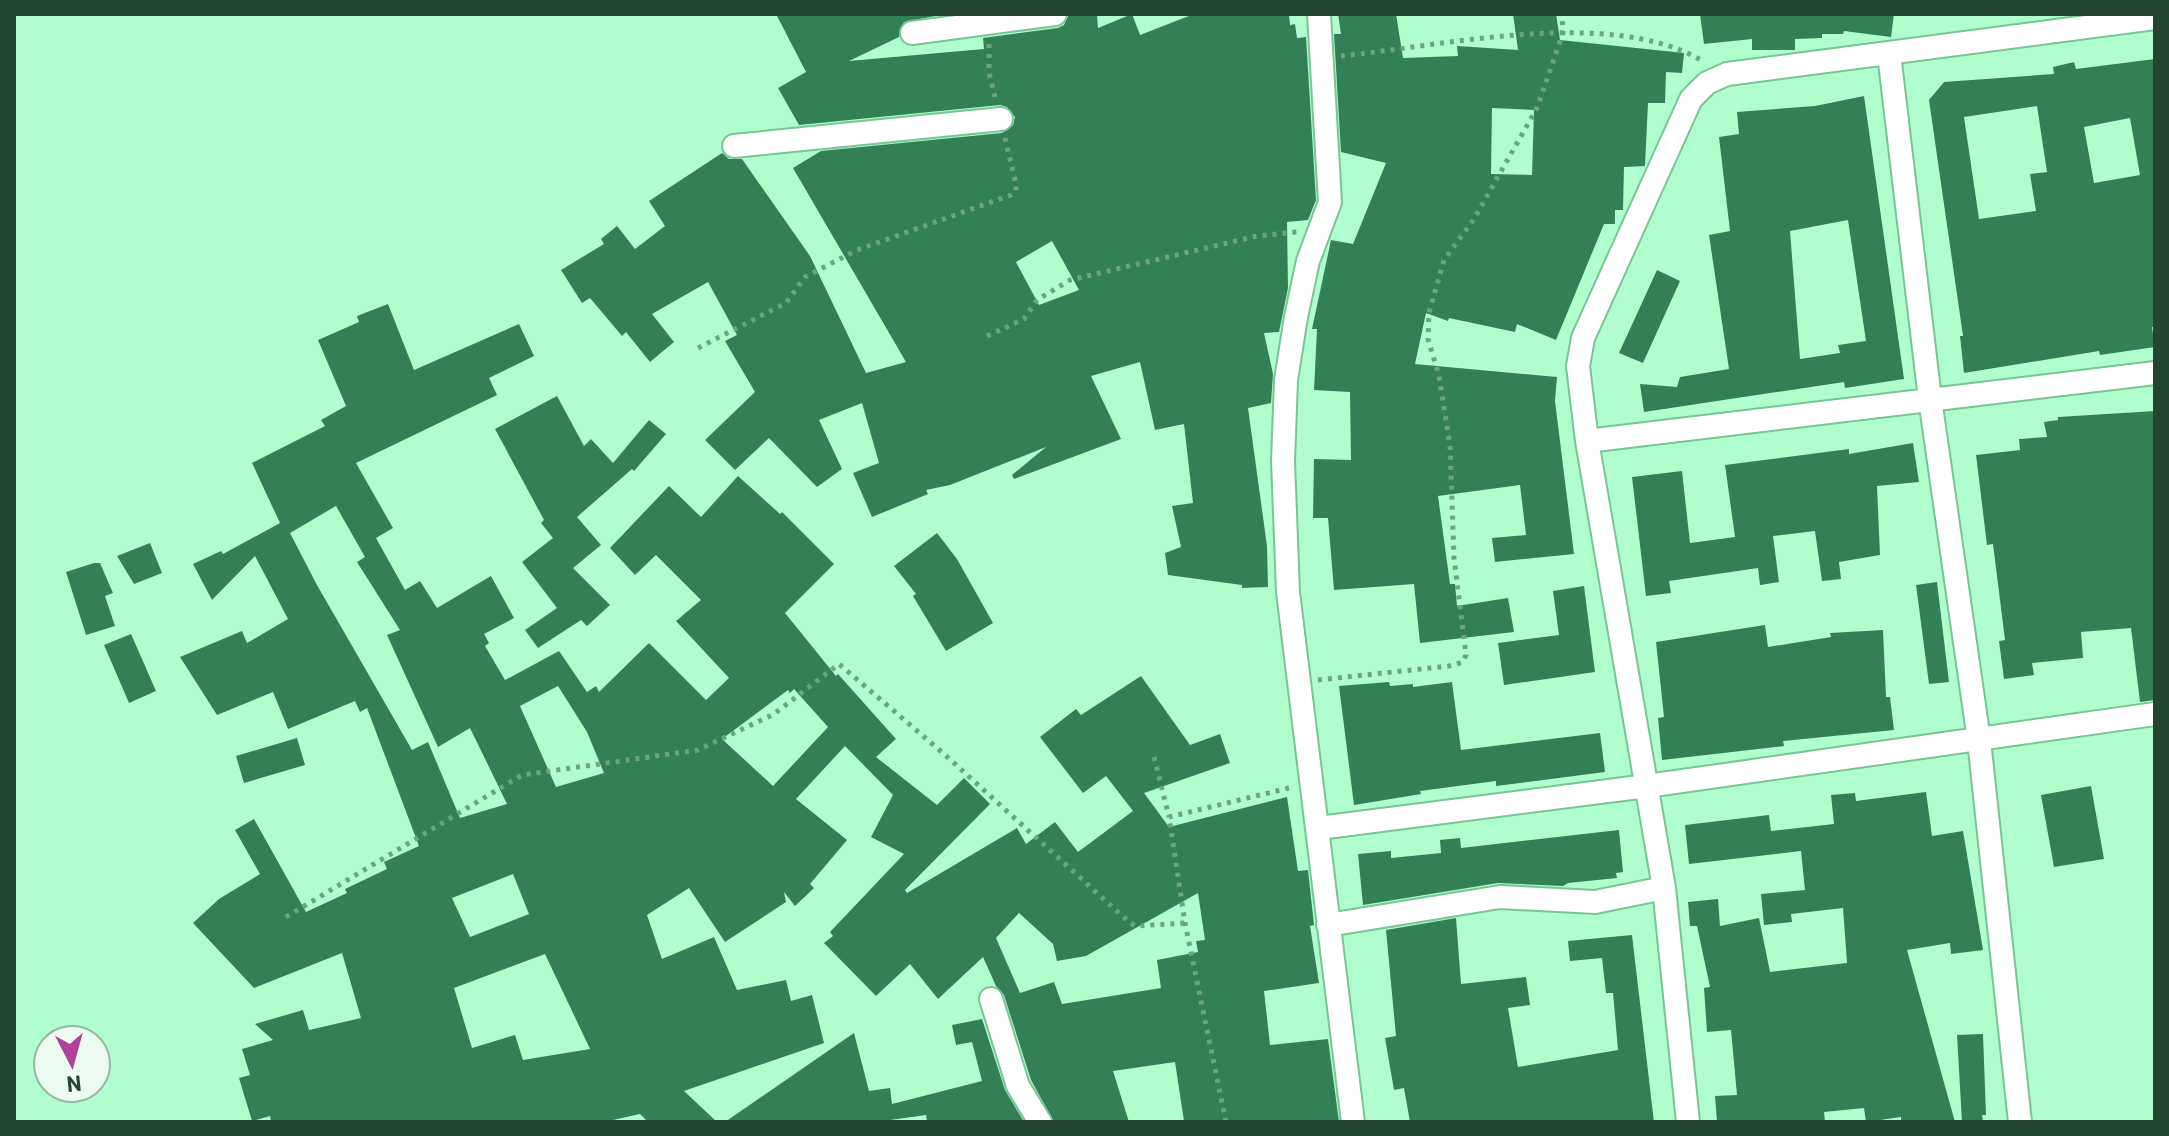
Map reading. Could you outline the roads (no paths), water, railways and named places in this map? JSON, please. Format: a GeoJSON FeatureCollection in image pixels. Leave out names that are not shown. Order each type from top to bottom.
{"type":"FeatureCollection","features":[{"type":"Feature","properties":{"kind":"street"},"geometry":{"type":"LineString","coordinates":[[912,33],[1055,14]]}},
{"type":"Feature","properties":{"kind":"street"},"geometry":{"type":"LineString","coordinates":[[1319,14],[1330,202],[1308,261],[1286,380],[1283,461],[1288,592],[1353,1122]]}},
{"type":"Feature","properties":{"kind":"street"},"geometry":{"type":"LineString","coordinates":[[1688,1122],[1664,888],[1587,441],[1578,366],[1583,338],[1691,99],[1707,83],[1727,74],[2155,18]]}},
{"type":"Feature","properties":{"kind":"street"},"geometry":{"type":"LineString","coordinates":[[1889,54],[1930,399],[1979,740],[2020,1122]]}},
{"type":"Feature","properties":{"kind":"street"},"geometry":{"type":"LineString","coordinates":[[734,146],[785,142],[837,133],[1001,119]]}},
{"type":"Feature","properties":{"kind":"street"},"geometry":{"type":"LineString","coordinates":[[1587,441],[2155,373]]}},
{"type":"Feature","properties":{"kind":"street"},"geometry":{"type":"LineString","coordinates":[[1319,828],[1647,786],[2155,714]]}},
{"type":"Feature","properties":{"kind":"street"},"geometry":{"type":"LineString","coordinates":[[1328,925],[1500,897],[1595,902],[1664,888]]}},
{"type":"Feature","properties":{"kind":"street"},"geometry":{"type":"LineString","coordinates":[[991,999],[1018,1086],[1040,1122]]}}]}
